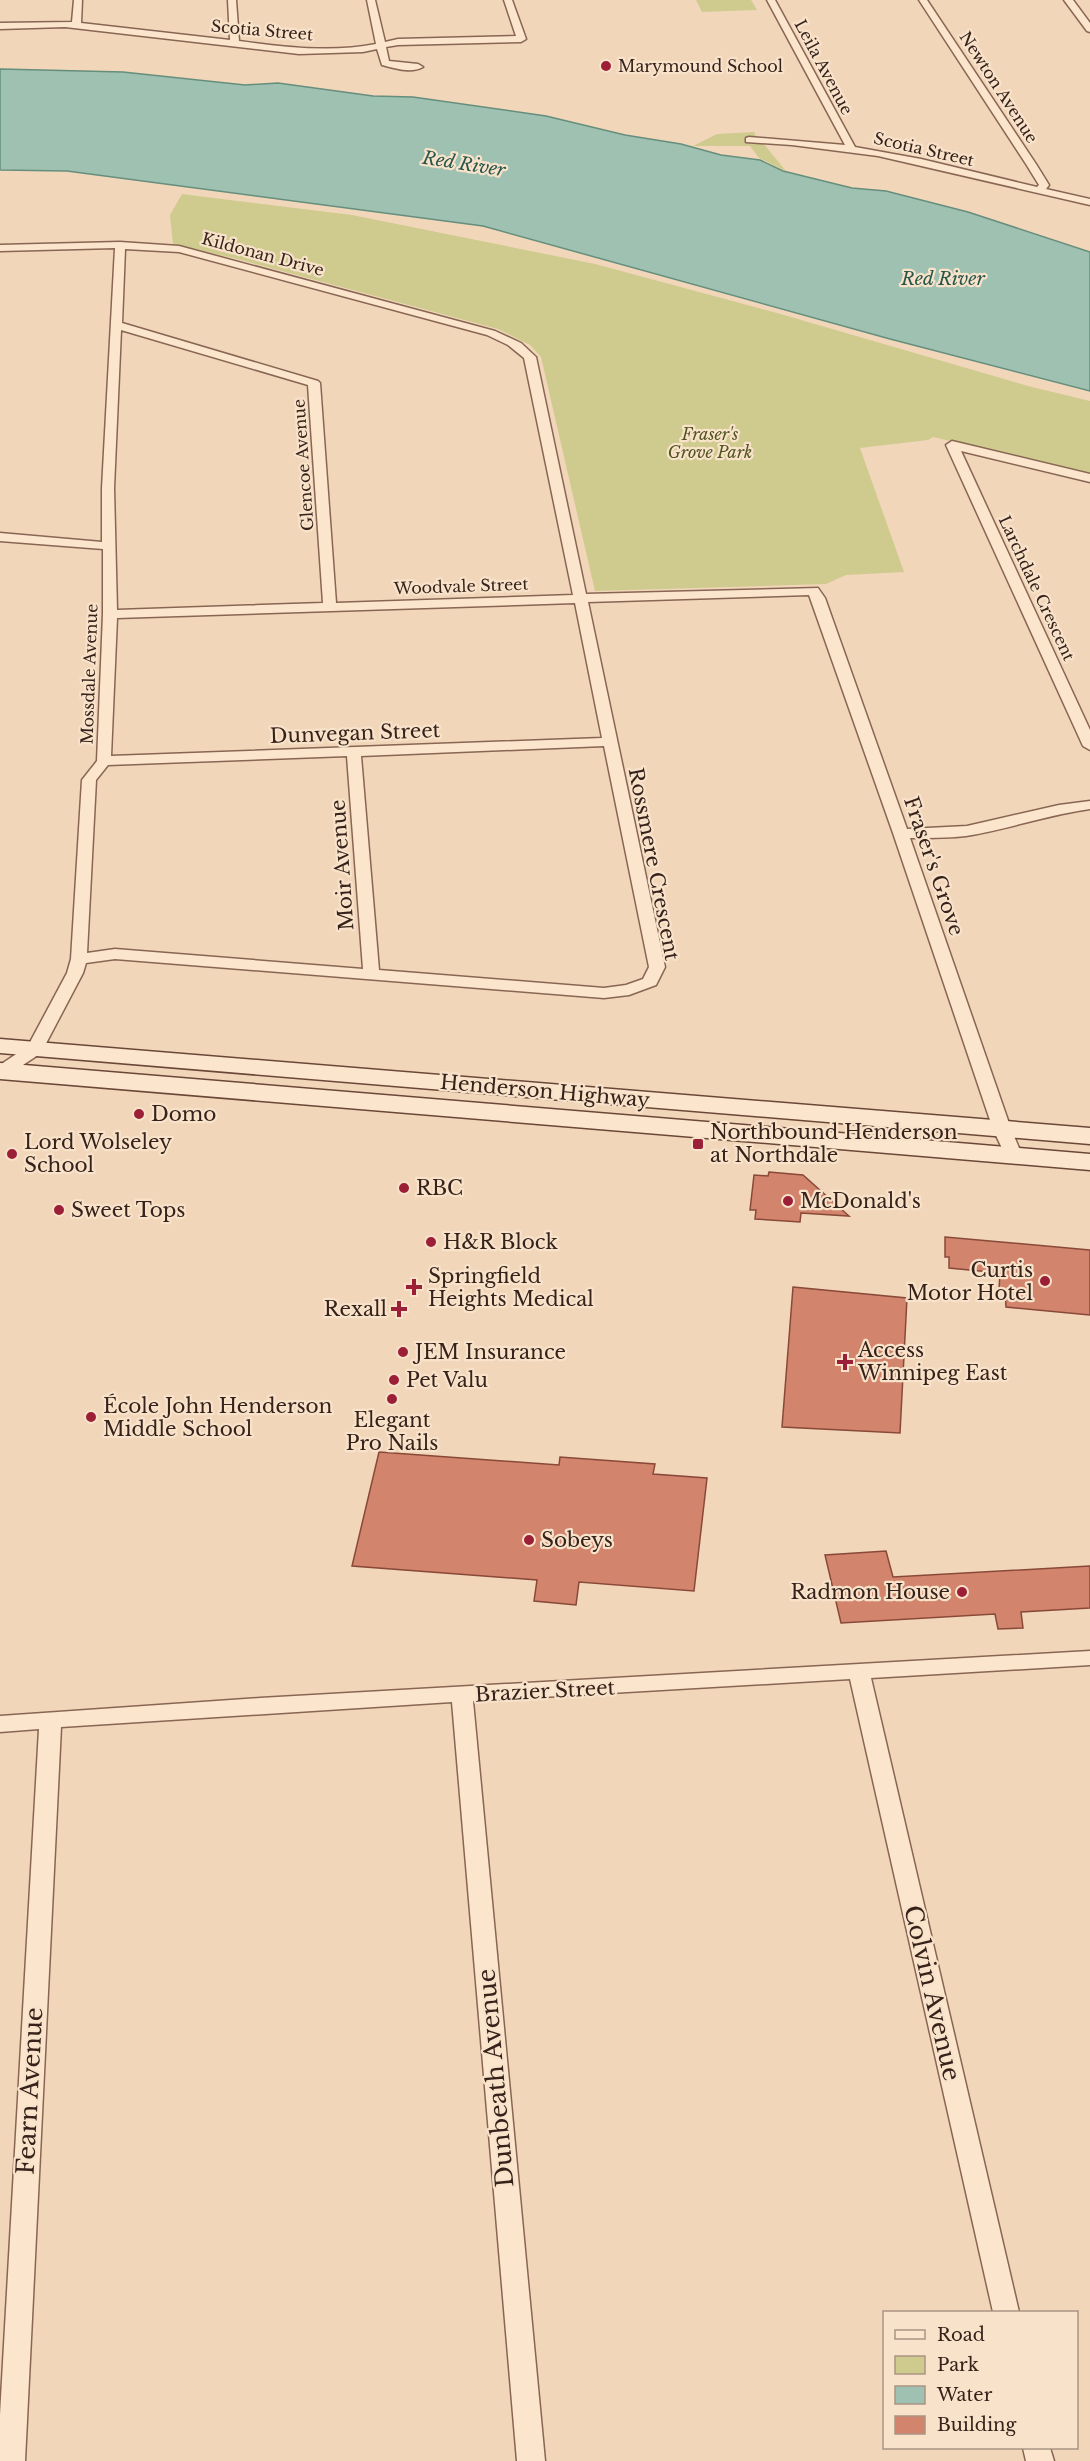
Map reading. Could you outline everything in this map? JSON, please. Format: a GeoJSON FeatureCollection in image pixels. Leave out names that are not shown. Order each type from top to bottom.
{"type":"FeatureCollection","features":[{"type":"Feature","properties":{"kind":"main road","name":"Henderson Highway"},"geometry":{"type":"LineString","coordinates":[[0,1046],[255,1067],[512,1101],[1090,1162]]}},
{"type":"Feature","properties":{"kind":"main road"},"geometry":{"type":"LineString","coordinates":[[244,1091],[255,1067]]}},
{"type":"Feature","properties":{"kind":"main road","name":"Henderson Highway"},"geometry":{"type":"LineString","coordinates":[[1,1071],[244,1091],[512,1101],[1090,1136]]}},
{"type":"Feature","properties":{"kind":"street"},"geometry":{"type":"LineString","coordinates":[[76,26],[78,0]]}},
{"type":"Feature","properties":{"kind":"street"},"geometry":{"type":"LineString","coordinates":[[232,0],[235,44]]}},
{"type":"Feature","properties":{"kind":"street"},"geometry":{"type":"LineString","coordinates":[[371,0],[385,63],[402,67],[418,67]]}},
{"type":"Feature","properties":{"kind":"street","name":"Scotia Street"},"geometry":{"type":"LineString","coordinates":[[0,27],[76,26],[309,51],[363,49],[399,42],[521,39],[508,0]]}},
{"type":"Feature","properties":{"kind":"street","name":"Leila Avenue"},"geometry":{"type":"LineString","coordinates":[[771,0],[851,148]]}},
{"type":"Feature","properties":{"kind":"street","name":"Newton Avenue"},"geometry":{"type":"LineString","coordinates":[[923,0],[1044,185],[1039,191]]}},
{"type":"Feature","properties":{"kind":"street"},"geometry":{"type":"LineString","coordinates":[[1068,0],[1090,29]]}},
{"type":"Feature","properties":{"kind":"street","name":"Scotia Street"},"geometry":{"type":"LineString","coordinates":[[749,140],[788,140],[851,148],[1090,202]]}},
{"type":"Feature","properties":{"kind":"street","name":"Kildonan Drive"},"geometry":{"type":"LineString","coordinates":[[0,248],[120,245],[179,249],[511,340]]}},
{"type":"Feature","properties":{"kind":"street","name":"Mossdale Avenue"},"geometry":{"type":"LineString","coordinates":[[1,1071],[35,1048],[75,973],[79,958],[89,780],[104,761],[110,614],[108,488],[120,245]]}},
{"type":"Feature","properties":{"kind":"street","name":"Glencoe Avenue"},"geometry":{"type":"LineString","coordinates":[[117,325],[314,383],[330,606]]}},
{"type":"Feature","properties":{"kind":"street","name":"Rossmere Crescent"},"geometry":{"type":"LineString","coordinates":[[79,958],[114,954],[604,993],[629,990],[650,982],[657,967],[530,357],[511,340]]}},
{"type":"Feature","properties":{"kind":"street","name":"Larchdale Crescent"},"geometry":{"type":"LineString","coordinates":[[1090,478],[952,445],[1090,746]]}},
{"type":"Feature","properties":{"kind":"street"},"geometry":{"type":"LineString","coordinates":[[0,537],[108,546]]}},
{"type":"Feature","properties":{"kind":"street","name":"Woodvale Street"},"geometry":{"type":"LineString","coordinates":[[110,614],[813,591]]}},
{"type":"Feature","properties":{"kind":"street","name":"Fraser's Grove"},"geometry":{"type":"LineString","coordinates":[[813,591],[818,598],[902,833],[1002,1129],[1013,1155]]}},
{"type":"Feature","properties":{"kind":"street","name":"Dunvegan Street"},"geometry":{"type":"LineString","coordinates":[[104,761],[609,742]]}},
{"type":"Feature","properties":{"kind":"street","name":"Moir Avenue"},"geometry":{"type":"LineString","coordinates":[[354,752],[371,975]]}},
{"type":"Feature","properties":{"kind":"street"},"geometry":{"type":"LineString","coordinates":[[902,833],[964,831],[1036,813],[1090,805]]}},
{"type":"Feature","properties":{"kind":"street","name":"Brazier Street"},"geometry":{"type":"LineString","coordinates":[[0,1724],[260,1706],[1090,1658]]}},
{"type":"Feature","properties":{"kind":"street","name":"Colvin Avenue"},"geometry":{"type":"LineString","coordinates":[[859,1673],[1006,2311]]}},
{"type":"Feature","properties":{"kind":"street","name":"Dunbeath Avenue"},"geometry":{"type":"LineString","coordinates":[[462,1696],[531,2461]]}},
{"type":"Feature","properties":{"kind":"street","name":"Fearn Avenue"},"geometry":{"type":"LineString","coordinates":[[11,2461],[50,1722]]}},
{"type":"Feature","properties":{"kind":"green space"},"geometry":{"type":"Polygon","coordinates":[[[696,0],[751,0],[757,10],[702,12],[696,0]]]}},
{"type":"Feature","properties":{"kind":"green space"},"geometry":{"type":"Polygon","coordinates":[[[754,132],[756,136],[744,137],[747,143],[763,143],[786,171],[759,158],[750,146],[693,146],[717,134],[754,132]]]}},
{"type":"Feature","properties":{"kind":"green space","name":"Fraser's Grove Park"},"geometry":{"type":"Polygon","coordinates":[[[182,194],[352,215],[595,264],[777,313],[1028,386],[1090,401],[1090,474],[933,437],[928,440],[860,448],[904,572],[846,575],[826,584],[595,591],[541,357],[530,345],[498,329],[173,244],[170,215],[182,194]]]}},
{"type":"Feature","properties":{"kind":"water","name":"Red River"},"geometry":{"type":"Polygon","coordinates":[[[0,69],[123,72],[245,85],[278,83],[373,96],[413,97],[546,116],[625,135],[681,144],[721,155],[760,160],[783,171],[852,188],[886,191],[968,212],[1090,252],[1090,391],[890,339],[483,226],[67,171],[0,170],[0,69]]]}},
{"type":"Feature","properties":{"kind":"building","name":"McDonald's"},"geometry":{"type":"Polygon","coordinates":[[[769,1172],[803,1175],[849,1216],[801,1213],[800,1222],[755,1219],[756,1210],[750,1210],[754,1175],[768,1176],[769,1172]]]}},
{"type":"Feature","properties":{"kind":"building","name":"Curtis Motor Hotel"},"geometry":{"type":"Polygon","coordinates":[[[945,1237],[1090,1250],[1090,1315],[1006,1307],[1005,1291],[999,1290],[1000,1273],[949,1268],[949,1257],[945,1257],[945,1237]]]}},
{"type":"Feature","properties":{"kind":"building","name":"Access Winnipeg East"},"geometry":{"type":"Polygon","coordinates":[[[793,1287],[907,1298],[900,1433],[782,1427],[793,1287]]]}},
{"type":"Feature","properties":{"kind":"building","name":"Sobeys"},"geometry":{"type":"Polygon","coordinates":[[[379,1452],[559,1465],[560,1457],[655,1464],[653,1474],[707,1478],[694,1591],[579,1582],[576,1605],[534,1601],[537,1580],[352,1566],[379,1452]]]}},
{"type":"Feature","properties":{"kind":"building","name":"Radmon House"},"geometry":{"type":"Polygon","coordinates":[[[886,1551],[893,1577],[1090,1566],[1090,1608],[1021,1612],[1023,1628],[998,1629],[995,1614],[841,1623],[825,1555],[886,1551]]]}},
{"type":"Feature","properties":{"kind":"place","name":"Marymound School"},"geometry":{"type":"Point","coordinates":[606,66]}},
{"type":"Feature","properties":{"kind":"place","name":"Domo"},"geometry":{"type":"Point","coordinates":[139,1114]}},
{"type":"Feature","properties":{"kind":"place","name":"Northbound Henderson at Northdale"},"geometry":{"type":"Point","coordinates":[698,1144]}},
{"type":"Feature","properties":{"kind":"place","name":"Lord Wolseley School"},"geometry":{"type":"Point","coordinates":[12,1154]}},
{"type":"Feature","properties":{"kind":"place","name":"RBC"},"geometry":{"type":"Point","coordinates":[404,1188]}},
{"type":"Feature","properties":{"kind":"place","name":"McDonald's"},"geometry":{"type":"Point","coordinates":[788,1201]}},
{"type":"Feature","properties":{"kind":"place","name":"Sweet Tops"},"geometry":{"type":"Point","coordinates":[59,1210]}},
{"type":"Feature","properties":{"kind":"place","name":"H&R Block"},"geometry":{"type":"Point","coordinates":[431,1242]}},
{"type":"Feature","properties":{"kind":"place","name":"Curtis Motor Hotel"},"geometry":{"type":"Point","coordinates":[1045,1281]}},
{"type":"Feature","properties":{"kind":"place","name":"Springfield Heights Medical"},"geometry":{"type":"Point","coordinates":[414,1287]}},
{"type":"Feature","properties":{"kind":"place","name":"Rexall"},"geometry":{"type":"Point","coordinates":[399,1309]}},
{"type":"Feature","properties":{"kind":"place","name":"JEM Insurance"},"geometry":{"type":"Point","coordinates":[403,1352]}},
{"type":"Feature","properties":{"kind":"place","name":"Access Winnipeg East"},"geometry":{"type":"Point","coordinates":[845,1362]}},
{"type":"Feature","properties":{"kind":"place","name":"Pet Valu"},"geometry":{"type":"Point","coordinates":[394,1380]}},
{"type":"Feature","properties":{"kind":"place","name":"Elegant Pro Nails"},"geometry":{"type":"Point","coordinates":[392,1399]}},
{"type":"Feature","properties":{"kind":"place","name":"École John Henderson Middle School"},"geometry":{"type":"Point","coordinates":[91,1417]}},
{"type":"Feature","properties":{"kind":"place","name":"Sobeys"},"geometry":{"type":"Point","coordinates":[529,1540]}},
{"type":"Feature","properties":{"kind":"place","name":"Radmon House"},"geometry":{"type":"Point","coordinates":[962,1592]}}]}
